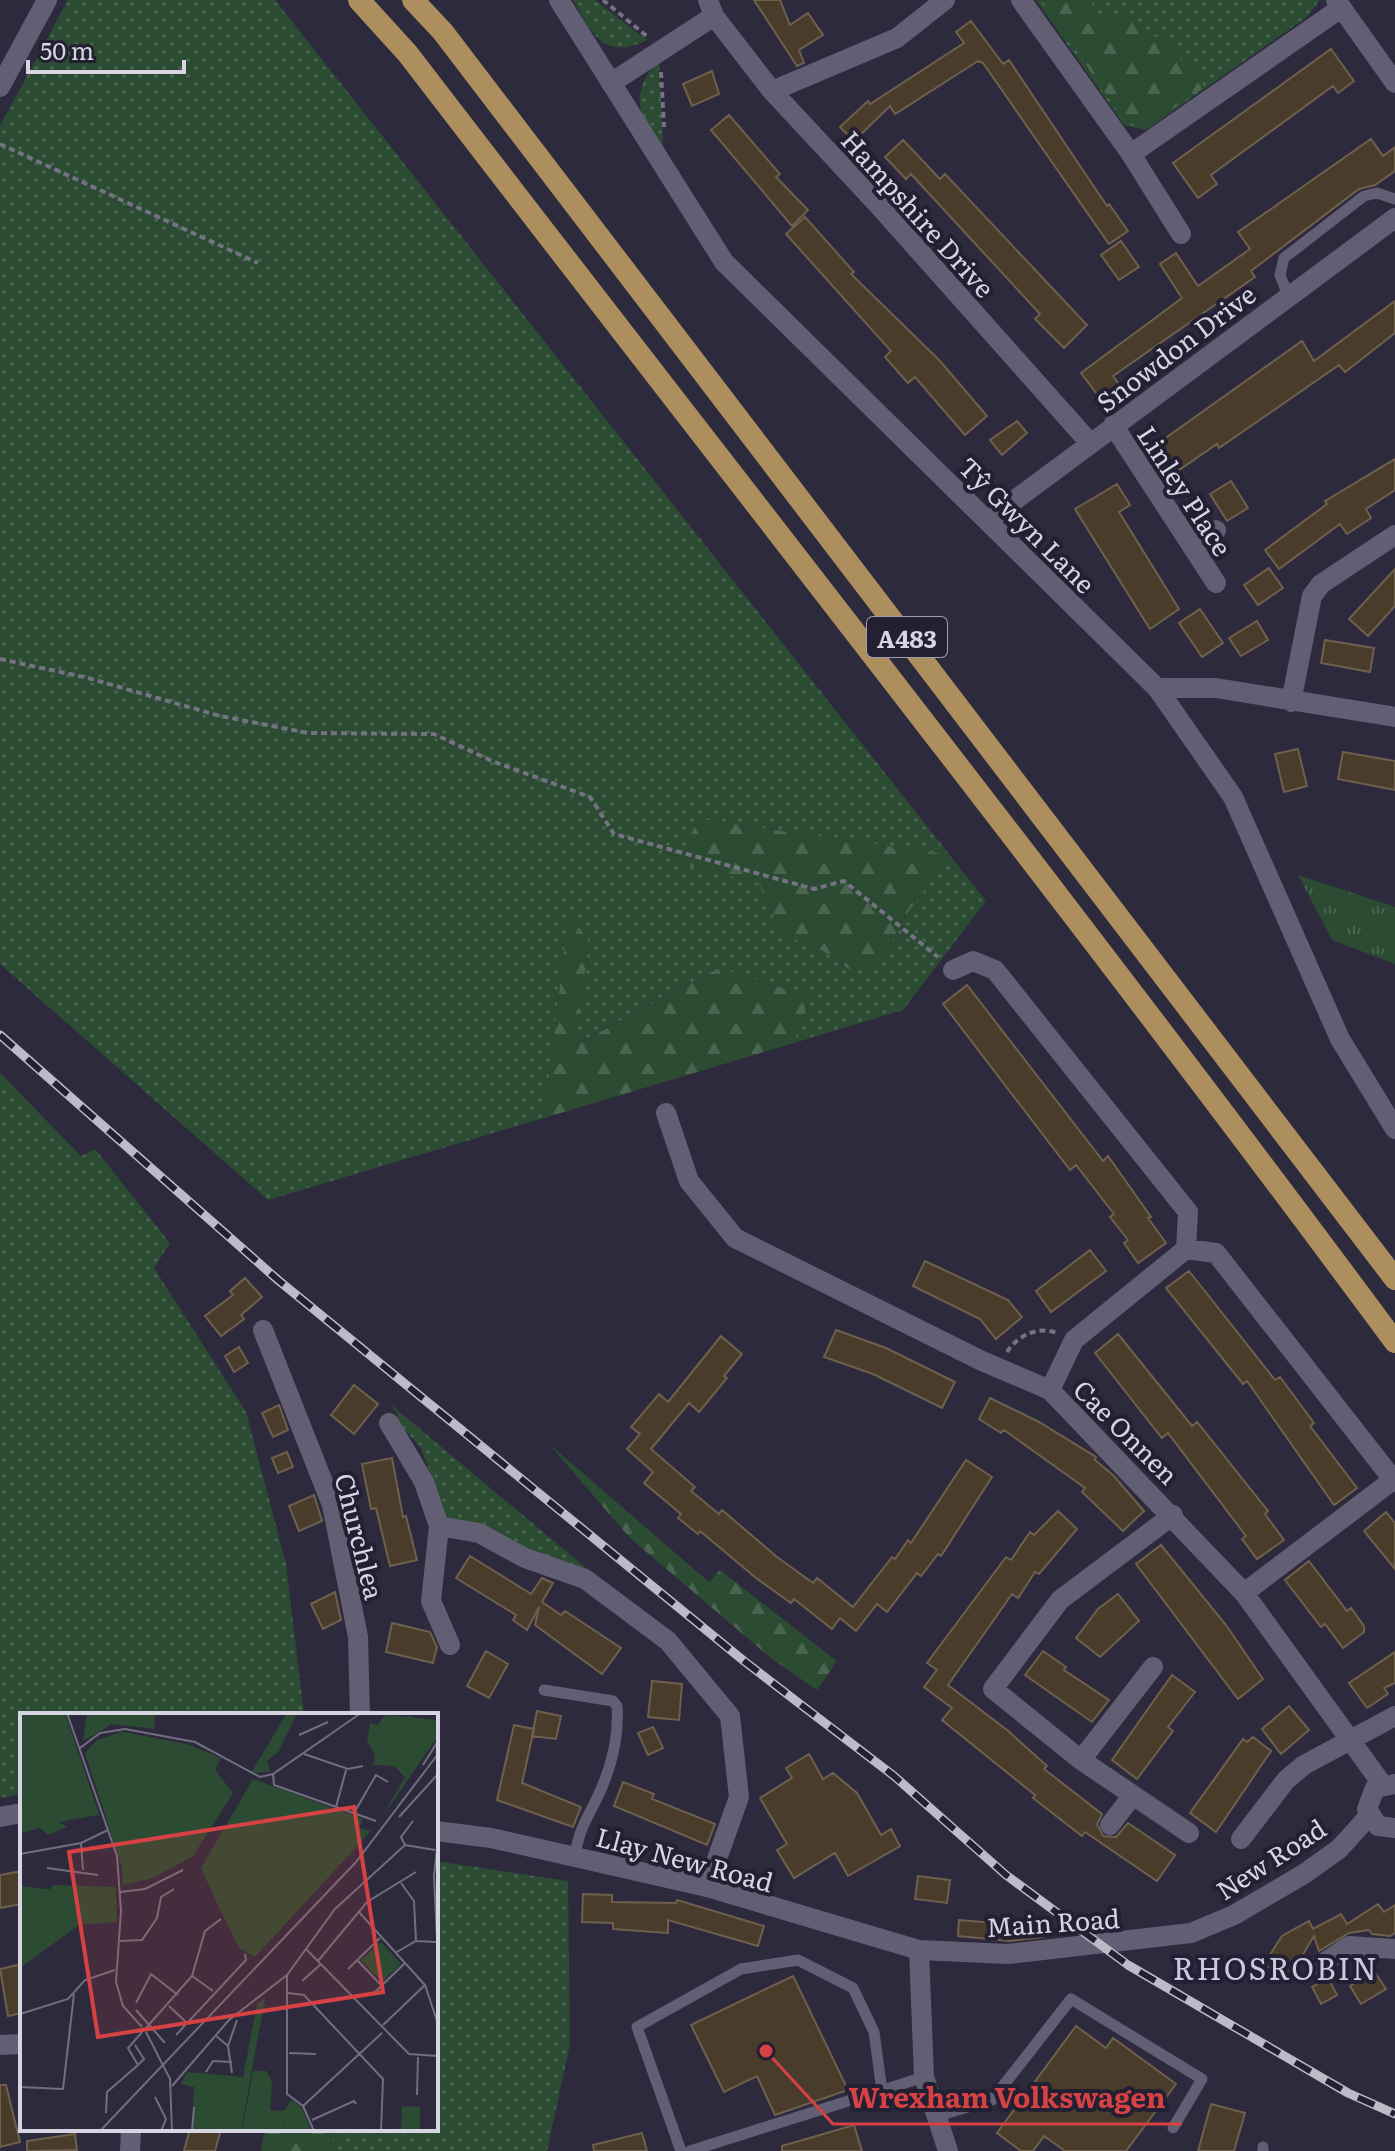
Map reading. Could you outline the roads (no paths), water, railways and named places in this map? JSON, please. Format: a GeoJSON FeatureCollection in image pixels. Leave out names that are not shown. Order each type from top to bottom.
{"type":"FeatureCollection","features":[{"type":"Feature","properties":{"kind":"highway","name":"A483"},"geometry":{"type":"LineString","coordinates":[[359,0],[408,54],[779,539],[1193,1069],[1395,1342]]}},
{"type":"Feature","properties":{"kind":"highway","name":"A483"},"geometry":{"type":"LineString","coordinates":[[413,0],[443,32],[1395,1279]]}},
{"type":"Feature","properties":{"kind":"street","name":"Tŷ Gwyn Lane"},"geometry":{"type":"LineString","coordinates":[[559,0],[724,262],[1157,688],[1233,797],[1340,1039],[1395,1129]]}},
{"type":"Feature","properties":{"kind":"street"},"geometry":{"type":"LineString","coordinates":[[772,91],[897,38],[945,0]]}},
{"type":"Feature","properties":{"kind":"street"},"geometry":{"type":"LineString","coordinates":[[1021,0],[1131,154],[1181,234]]}},
{"type":"Feature","properties":{"kind":"street"},"geometry":{"type":"LineString","coordinates":[[0,87],[39,3]]}},
{"type":"Feature","properties":{"kind":"street"},"geometry":{"type":"LineString","coordinates":[[1131,154],[1339,4],[1395,83]]}},
{"type":"Feature","properties":{"kind":"street","name":"Hampshire Drive"},"geometry":{"type":"LineString","coordinates":[[611,83],[711,8],[772,91],[881,208],[1090,443]]}},
{"type":"Feature","properties":{"kind":"street","name":"Snowdon Drive"},"geometry":{"type":"LineString","coordinates":[[988,520],[1395,218]]}},
{"type":"Feature","properties":{"kind":"street","name":"Linley Place"},"geometry":{"type":"LineString","coordinates":[[1113,425],[1216,583]]}},
{"type":"Feature","properties":{"kind":"street"},"geometry":{"type":"LineString","coordinates":[[1192,546],[1216,530]]}},
{"type":"Feature","properties":{"kind":"street"},"geometry":{"type":"LineString","coordinates":[[1291,702],[1312,596],[1321,584],[1395,535]]}},
{"type":"Feature","properties":{"kind":"street"},"geometry":{"type":"LineString","coordinates":[[1157,688],[1216,688],[1395,717]]}},
{"type":"Feature","properties":{"kind":"street"},"geometry":{"type":"LineString","coordinates":[[948,965],[973,961],[995,970],[1188,1212],[1186,1249]]}},
{"type":"Feature","properties":{"kind":"street","name":"Cae Onnen"},"geometry":{"type":"LineString","coordinates":[[666,1113],[689,1181],[735,1238],[1050,1390],[1173,1515],[1244,1593],[1348,1741],[1389,1784]]}},
{"type":"Feature","properties":{"kind":"street"},"geometry":{"type":"LineString","coordinates":[[1050,1390],[1074,1340],[1186,1249],[1216,1253],[1394,1481],[1244,1593]]}},
{"type":"Feature","properties":{"kind":"street","name":"Churchlea"},"geometry":{"type":"LineString","coordinates":[[263,1330],[332,1505],[358,1637],[360,1713]]}},
{"type":"Feature","properties":{"kind":"street"},"geometry":{"type":"LineString","coordinates":[[389,1423],[424,1482],[439,1526],[431,1601],[450,1645]]}},
{"type":"Feature","properties":{"kind":"street"},"geometry":{"type":"LineString","coordinates":[[1173,1515],[1060,1600],[993,1689],[1081,1760],[1189,1833]]}},
{"type":"Feature","properties":{"kind":"street"},"geometry":{"type":"LineString","coordinates":[[439,1526],[479,1533],[525,1558],[585,1579],[668,1641],[730,1716],[739,1797],[707,1887]]}},
{"type":"Feature","properties":{"kind":"street"},"geometry":{"type":"LineString","coordinates":[[1081,1760],[1153,1667]]}},
{"type":"Feature","properties":{"kind":"street"},"geometry":{"type":"LineString","coordinates":[[1241,1839],[1270,1801],[1304,1765],[1395,1716]]}},
{"type":"Feature","properties":{"kind":"street","name":"New Road"},"geometry":{"type":"LineString","coordinates":[[1191,1933],[1234,1915],[1304,1874],[1339,1849],[1369,1816],[1370,1794],[1389,1784]]}},
{"type":"Feature","properties":{"kind":"street"},"geometry":{"type":"LineString","coordinates":[[1110,1825],[1133,1795]]}},
{"type":"Feature","properties":{"kind":"street"},"geometry":{"type":"LineString","coordinates":[[1270,1801],[1289,1812]]}},
{"type":"Feature","properties":{"kind":"street"},"geometry":{"type":"LineString","coordinates":[[0,1817],[20,1813]]}},
{"type":"Feature","properties":{"kind":"street"},"geometry":{"type":"LineString","coordinates":[[1369,1816],[1378,1826],[1395,1828]]}},
{"type":"Feature","properties":{"kind":"street","name":"Llay New Road"},"geometry":{"type":"LineString","coordinates":[[438,1831],[575,1856],[707,1887],[919,1950]]}},
{"type":"Feature","properties":{"kind":"street","name":"Main Road"},"geometry":{"type":"LineString","coordinates":[[919,1950],[1008,1954],[1066,1950],[1191,1933]]}},
{"type":"Feature","properties":{"kind":"street"},"geometry":{"type":"LineString","coordinates":[[1316,1968],[1349,1946],[1395,1949]]}},
{"type":"Feature","properties":{"kind":"street"},"geometry":{"type":"LineString","coordinates":[[919,1950],[924,2077],[948,2151]]}},
{"type":"Feature","properties":{"kind":"street"},"geometry":{"type":"LineString","coordinates":[[0,2045],[20,2044]]}},
{"type":"Feature","properties":{"kind":"street"},"geometry":{"type":"LineString","coordinates":[[130,2151],[131,2131]]}},
{"type":"Feature","properties":{"kind":"lane"},"geometry":{"type":"LineString","coordinates":[[1288,295],[1279,268],[1288,255],[1364,196],[1377,193],[1395,199]]}},
{"type":"Feature","properties":{"kind":"lane"},"geometry":{"type":"LineString","coordinates":[[544,1690],[613,1701],[617,1706],[612,1758],[602,1788],[578,1830],[575,1856]]}},
{"type":"Feature","properties":{"kind":"lane"},"geometry":{"type":"LineString","coordinates":[[681,2151],[637,2027],[741,1969],[798,1960],[853,1988],[874,2032],[882,2091]]}},
{"type":"Feature","properties":{"kind":"lane"},"geometry":{"type":"LineString","coordinates":[[937,2116],[992,2100],[1071,1999],[1202,2079],[1173,2128]]}},
{"type":"Feature","properties":{"kind":"lane"},"geometry":{"type":"LineString","coordinates":[[690,2151],[706,2150],[924,2077]]}},
{"type":"Feature","properties":{"kind":"railway"},"geometry":{"type":"LineString","coordinates":[[0,1035],[278,1280],[744,1661],[894,1776],[1006,1875],[1128,1965],[1348,2093],[1395,2114]]}},
{"type":"Feature","properties":{"kind":"place","name":"Wrexham Volkswagen"},"geometry":{"type":"Point","coordinates":[766,2051]}},
{"type":"Feature","properties":{"kind":"district","name":"RHOSROBIN"},"geometry":{"type":"Point","coordinates":[1276,1967]}}]}
